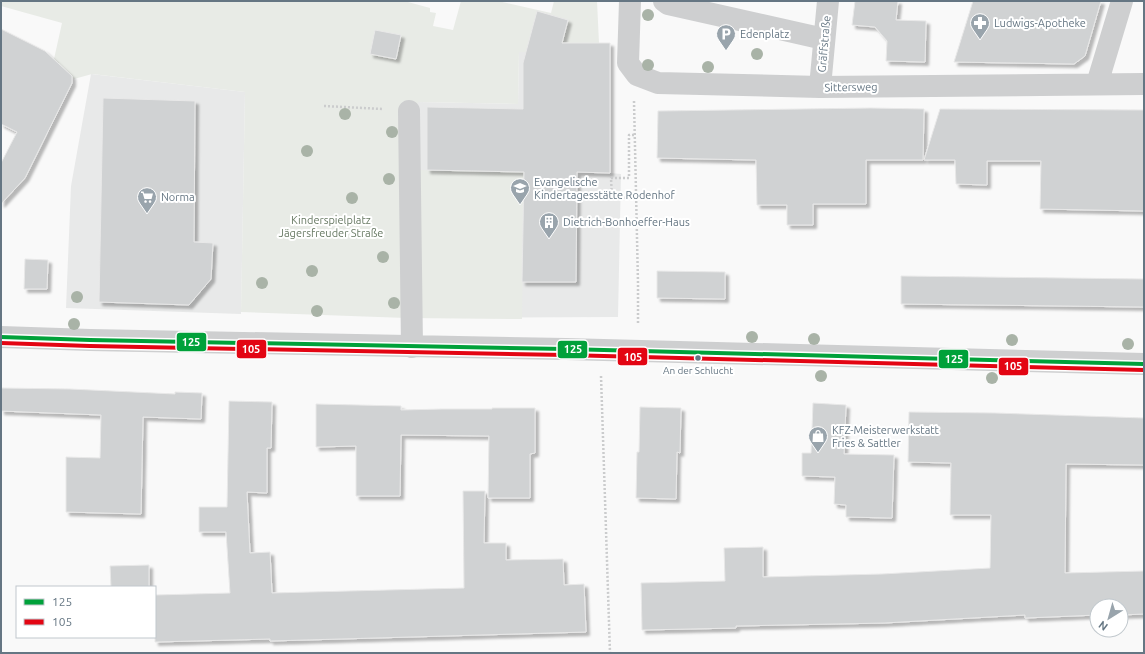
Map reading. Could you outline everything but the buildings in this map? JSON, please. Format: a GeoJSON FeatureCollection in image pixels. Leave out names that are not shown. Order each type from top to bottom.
{"type":"FeatureCollection","features":[{"type":"Feature","properties":{"kind":"street"},"geometry":{"type":"LineString","coordinates":[[630,1],[628,63],[637,75]]}},
{"type":"Feature","properties":{"kind":"street"},"geometry":{"type":"LineString","coordinates":[[664,1],[668,4],[824,39]]}},
{"type":"Feature","properties":{"kind":"street","name":"Gräffstraße"},"geometry":{"type":"LineString","coordinates":[[820,87],[828,1]]}},
{"type":"Feature","properties":{"kind":"street"},"geometry":{"type":"LineString","coordinates":[[1097,84],[1122,1]]}},
{"type":"Feature","properties":{"kind":"street","name":"Sittersweg"},"geometry":{"type":"LineString","coordinates":[[637,75],[658,83],[820,87],[1144,84]]}},
{"type":"Feature","properties":{"kind":"street"},"geometry":{"type":"LineString","coordinates":[[409,111],[412,347]]}},
{"type":"Feature","properties":{"kind":"street"},"geometry":{"type":"LineString","coordinates":[[1,337],[98,341],[566,349],[1144,364]]}},
{"type":"Feature","properties":{"kind":"path"},"geometry":{"type":"LineString","coordinates":[[637,75],[634,101],[638,324]]}},
{"type":"Feature","properties":{"kind":"path"},"geometry":{"type":"LineString","coordinates":[[324,106],[409,111]]}},
{"type":"Feature","properties":{"kind":"path"},"geometry":{"type":"LineString","coordinates":[[612,198],[611,178],[629,178],[629,135],[635,135]]}},
{"type":"Feature","properties":{"kind":"path"},"geometry":{"type":"LineString","coordinates":[[576,197],[636,198]]}},
{"type":"Feature","properties":{"kind":"path"},"geometry":{"type":"LineString","coordinates":[[600,374],[610,653]]}},
{"type":"Feature","properties":{"kind":"shaded area","name":"Evangelische Kindertagesstätte Rodenhof"},"geometry":{"type":"Polygon","coordinates":[[[519,52],[583,52],[585,109],[610,108],[610,173],[621,174],[618,317],[420,318],[418,102],[518,104],[519,52]]]}},
{"type":"Feature","properties":{"kind":"shaded area"},"geometry":{"type":"Polygon","coordinates":[[[91,74],[245,92],[241,314],[66,308],[71,186],[91,74]]]}},
{"type":"Feature","properties":{"kind":"green space","name":"Kinderspielplatz Jägersfreuder Straße"},"geometry":{"type":"Polygon","coordinates":[[[1,1],[408,1],[430,8],[430,12],[436,13],[433,26],[453,30],[461,1],[498,1],[551,13],[554,1],[597,1],[599,43],[583,43],[583,52],[519,52],[518,104],[418,102],[419,170],[524,172],[522,319],[406,318],[241,312],[245,92],[92,74],[74,79],[54,59],[62,23],[1,6],[1,1]]]}},
{"type":"Feature","properties":{"kind":"transit line","name":"125"},"geometry":{"type":"LineString","coordinates":[[1,337],[566,349],[1144,364]]}},
{"type":"Feature","properties":{"kind":"transit line","name":"105"},"geometry":{"type":"LineString","coordinates":[[1,343],[566,355],[1144,370]]}},
{"type":"Feature","properties":{"kind":"place","name":"Ludwigs-Apotheke"},"geometry":{"type":"Point","coordinates":[980,40]}},
{"type":"Feature","properties":{"kind":"place","name":"Edenplatz"},"geometry":{"type":"Point","coordinates":[726,51]}},
{"type":"Feature","properties":{"kind":"place","name":"Evangelische Kindertagesstätte Rodenhof"},"geometry":{"type":"Point","coordinates":[520,205]}},
{"type":"Feature","properties":{"kind":"place","name":"Norma"},"geometry":{"type":"Point","coordinates":[147,214]}},
{"type":"Feature","properties":{"kind":"place","name":"Dietrich-Bonhoeffer-Haus"},"geometry":{"type":"Point","coordinates":[549,239]}},
{"type":"Feature","properties":{"kind":"place","name":"An der Schlucht"},"geometry":{"type":"Point","coordinates":[698,358]}},
{"type":"Feature","properties":{"kind":"place","name":"KFZ-Meisterwerkstatt Fries & Sattler"},"geometry":{"type":"Point","coordinates":[818,453]}}]}
